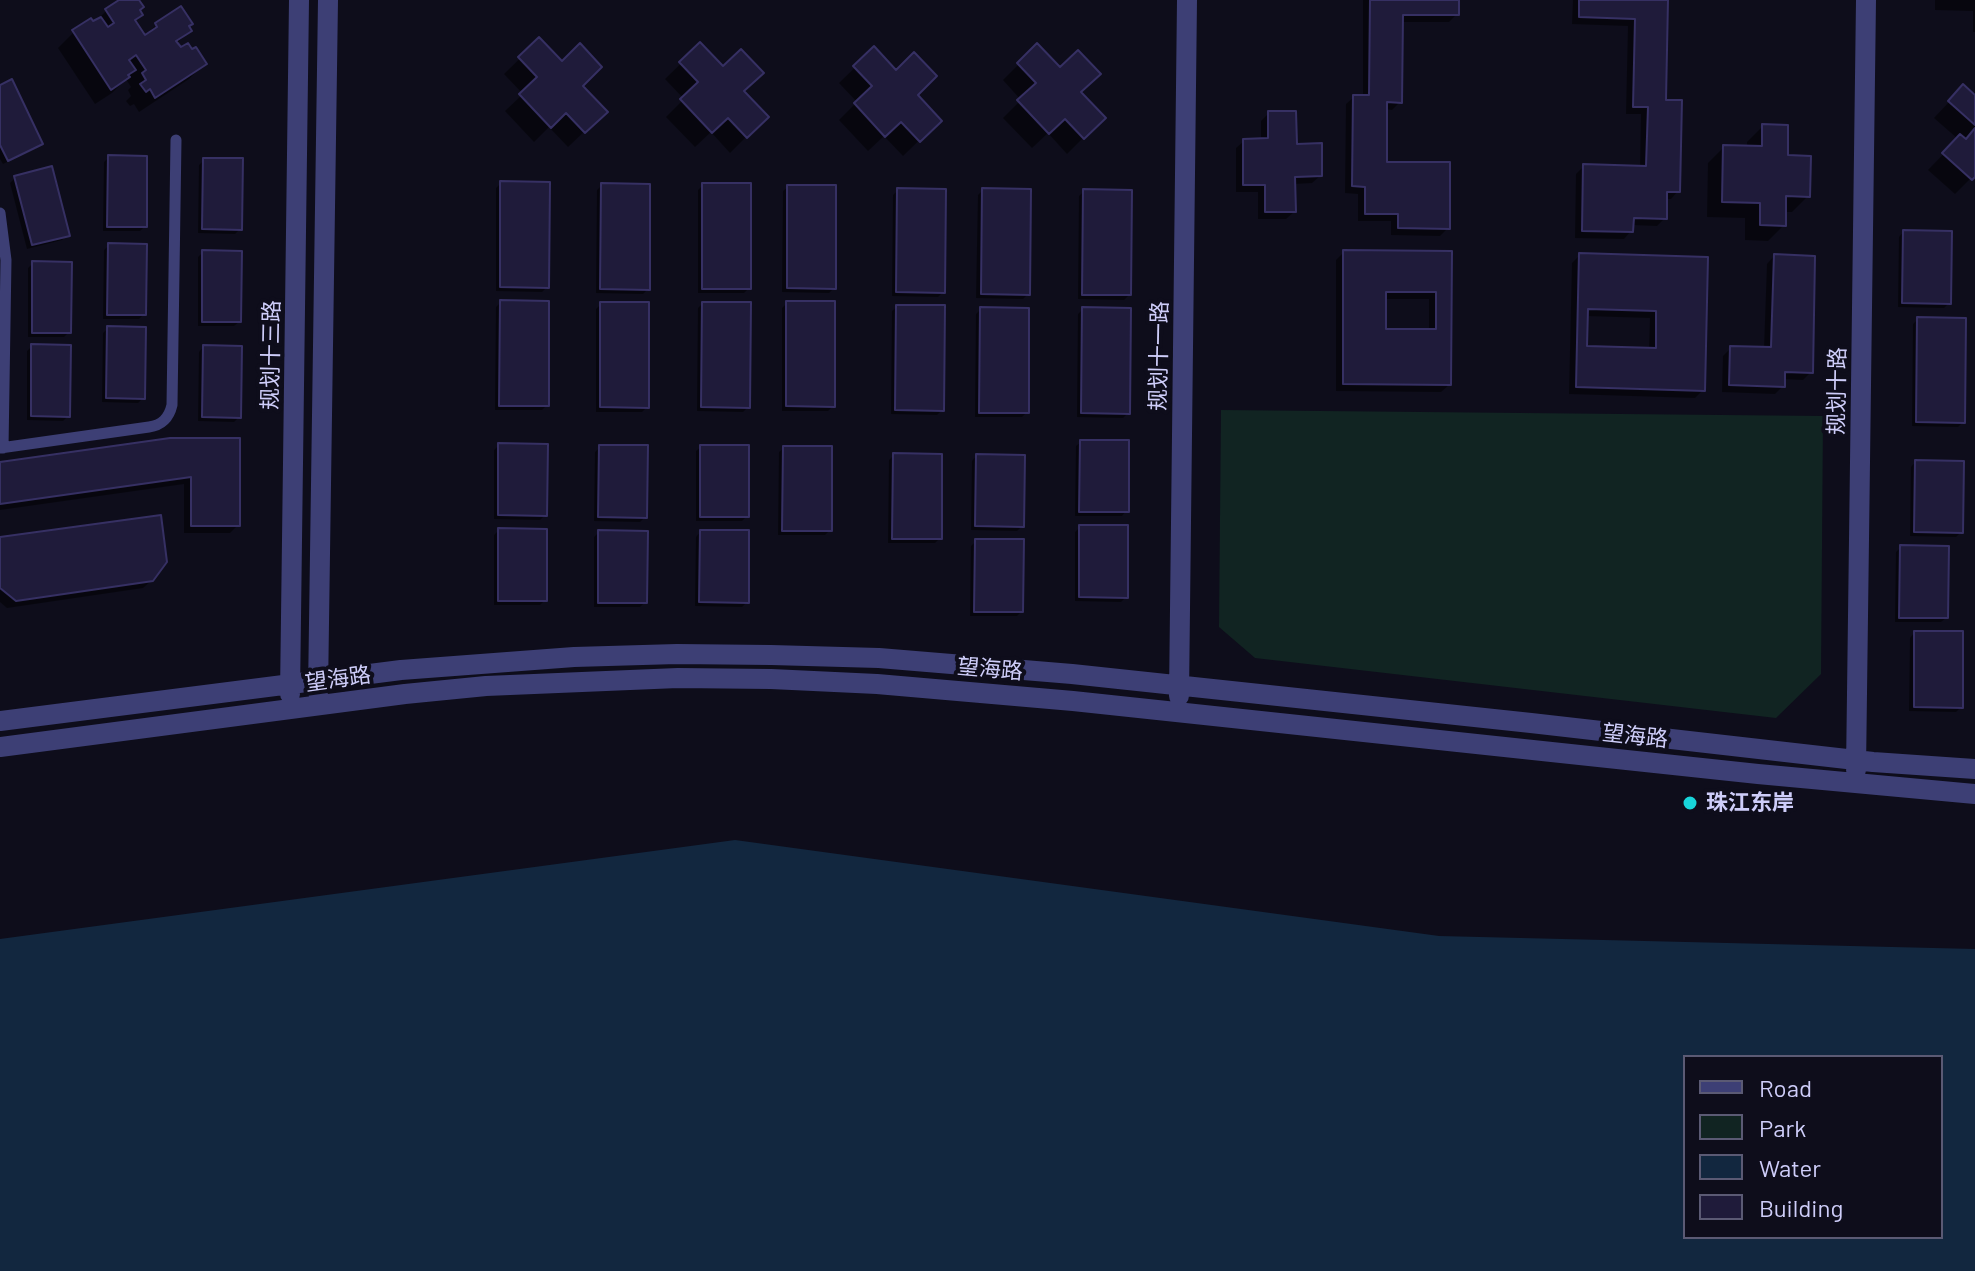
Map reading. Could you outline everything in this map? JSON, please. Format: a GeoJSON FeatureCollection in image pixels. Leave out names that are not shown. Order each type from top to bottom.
{"type":"FeatureCollection","features":[{"type":"Feature","properties":{"kind":"street","name":"规划十三路"},"geometry":{"type":"LineString","coordinates":[[290,710],[299,0]]}},
{"type":"Feature","properties":{"kind":"street"},"geometry":{"type":"LineString","coordinates":[[318,706],[328,0]]}},
{"type":"Feature","properties":{"kind":"street","name":"规划十一路"},"geometry":{"type":"LineString","coordinates":[[1178,712],[1187,0]]}},
{"type":"Feature","properties":{"kind":"street","name":"规划十路"},"geometry":{"type":"LineString","coordinates":[[1856,782],[1866,0]]}},
{"type":"Feature","properties":{"kind":"street","name":"望海路"},"geometry":{"type":"LineString","coordinates":[[0,721],[319,680],[574,657],[693,654],[879,658],[1072,674],[1856,760],[1975,769]]}},
{"type":"Feature","properties":{"kind":"street","name":"望海路"},"geometry":{"type":"LineString","coordinates":[[0,747],[486,686],[678,678],[771,679],[877,684],[1073,701],[1975,794]]}},
{"type":"Feature","properties":{"kind":"lane"},"geometry":{"type":"LineString","coordinates":[[0,213],[6,260],[1,448],[158,426],[170,414],[172,405],[176,140]]}},
{"type":"Feature","properties":{"kind":"green space"},"geometry":{"type":"Polygon","coordinates":[[[1221,410],[1823,416],[1821,674],[1776,718],[1255,658],[1219,627],[1221,410]]]}},
{"type":"Feature","properties":{"kind":"water"},"geometry":{"type":"Polygon","coordinates":[[[735,840],[1439,936],[1975,949],[1975,1271],[0,1271],[0,939],[735,840]]]}},
{"type":"Feature","properties":{"kind":"building"},"geometry":{"type":"Polygon","coordinates":[[[119,0],[139,0],[144,7],[140,10],[143,15],[135,20],[145,35],[157,27],[155,23],[181,6],[193,24],[189,26],[192,31],[176,41],[181,47],[188,43],[192,49],[196,47],[207,64],[155,98],[150,89],[146,92],[140,84],[146,80],[142,73],[146,70],[136,55],[129,60],[136,70],[111,90],[72,30],[91,18],[93,21],[101,17],[108,27],[114,23],[105,9],[119,0]]]}},
{"type":"Feature","properties":{"kind":"building"},"geometry":{"type":"Polygon","coordinates":[[[1370,0],[1459,0],[1459,15],[1403,15],[1402,103],[1387,102],[1387,162],[1450,162],[1450,229],[1398,228],[1398,214],[1365,214],[1365,187],[1352,186],[1353,95],[1369,95],[1370,0]]]}},
{"type":"Feature","properties":{"kind":"building"},"geometry":{"type":"Polygon","coordinates":[[[1579,0],[1668,0],[1666,100],[1682,100],[1680,192],[1667,192],[1667,219],[1634,218],[1633,232],[1582,231],[1583,164],[1646,166],[1648,107],[1633,107],[1635,19],[1579,17],[1579,0]]]}},
{"type":"Feature","properties":{"kind":"building"},"geometry":{"type":"Polygon","coordinates":[[[539,37],[562,61],[580,43],[602,67],[583,86],[608,112],[585,133],[566,113],[551,128],[519,94],[537,77],[518,57],[539,37]]]}},
{"type":"Feature","properties":{"kind":"building"},"geometry":{"type":"Polygon","coordinates":[[[700,42],[723,66],[741,49],[764,73],[744,91],[769,117],[747,138],[728,118],[712,133],[680,99],[698,82],[679,62],[700,42]]]}},
{"type":"Feature","properties":{"kind":"building"},"geometry":{"type":"Polygon","coordinates":[[[1037,43],[1060,67],[1078,50],[1101,74],[1081,92],[1106,118],[1084,139],[1065,119],[1049,134],[1017,100],[1036,83],[1017,63],[1037,43]]]}},
{"type":"Feature","properties":{"kind":"building"},"geometry":{"type":"Polygon","coordinates":[[[874,46],[896,70],[914,52],[937,76],[918,95],[942,121],[920,142],[901,122],[885,137],[854,103],[872,86],[853,66],[874,46]]]}},
{"type":"Feature","properties":{"kind":"building"},"geometry":{"type":"Polygon","coordinates":[[[12,79],[43,144],[8,161],[0,145],[0,85],[12,79]]]}},
{"type":"Feature","properties":{"kind":"building"},"geometry":{"type":"Polygon","coordinates":[[[1963,84],[1975,95],[1975,125],[1948,101],[1963,84]]]}},
{"type":"Feature","properties":{"kind":"building"},"geometry":{"type":"Polygon","coordinates":[[[1268,111],[1296,111],[1297,144],[1322,143],[1322,176],[1295,177],[1296,212],[1265,212],[1265,185],[1243,185],[1243,139],[1268,138],[1268,111]]]}},
{"type":"Feature","properties":{"kind":"building"},"geometry":{"type":"Polygon","coordinates":[[[1762,124],[1788,125],[1788,155],[1811,156],[1810,197],[1786,196],[1786,226],[1760,225],[1760,203],[1722,202],[1723,145],[1762,146],[1762,124]]]}},
{"type":"Feature","properties":{"kind":"building"},"geometry":{"type":"Polygon","coordinates":[[[1975,128],[1975,177],[1972,180],[1942,153],[1960,134],[1966,139],[1975,128]]]}},
{"type":"Feature","properties":{"kind":"building"},"geometry":{"type":"Polygon","coordinates":[[[108,155],[147,156],[147,227],[107,227],[108,155]]]}},
{"type":"Feature","properties":{"kind":"building"},"geometry":{"type":"Polygon","coordinates":[[[203,158],[243,158],[242,230],[202,229],[203,158]]]}},
{"type":"Feature","properties":{"kind":"building"},"geometry":{"type":"Polygon","coordinates":[[[52,166],[70,236],[32,245],[14,176],[52,166]]]}},
{"type":"Feature","properties":{"kind":"building"},"geometry":{"type":"Polygon","coordinates":[[[500,181],[550,182],[549,288],[500,287],[500,181]]]}},
{"type":"Feature","properties":{"kind":"building"},"geometry":{"type":"Polygon","coordinates":[[[601,183],[650,184],[650,290],[600,289],[601,183]]]}},
{"type":"Feature","properties":{"kind":"building"},"geometry":{"type":"Polygon","coordinates":[[[702,183],[751,183],[751,289],[702,289],[702,183]]]}},
{"type":"Feature","properties":{"kind":"building"},"geometry":{"type":"Polygon","coordinates":[[[787,185],[836,185],[836,289],[787,288],[787,185]]]}},
{"type":"Feature","properties":{"kind":"building"},"geometry":{"type":"Polygon","coordinates":[[[897,188],[946,189],[945,293],[896,292],[897,188]]]}},
{"type":"Feature","properties":{"kind":"building"},"geometry":{"type":"Polygon","coordinates":[[[982,188],[1031,189],[1030,295],[981,294],[982,188]]]}},
{"type":"Feature","properties":{"kind":"building"},"geometry":{"type":"Polygon","coordinates":[[[1083,189],[1132,190],[1131,295],[1082,295],[1083,189]]]}},
{"type":"Feature","properties":{"kind":"building"},"geometry":{"type":"Polygon","coordinates":[[[1903,230],[1952,231],[1951,304],[1902,303],[1903,230]]]}},
{"type":"Feature","properties":{"kind":"building"},"geometry":{"type":"Polygon","coordinates":[[[108,243],[147,244],[146,315],[107,315],[108,243]]]}},
{"type":"Feature","properties":{"kind":"building"},"geometry":{"type":"Polygon","coordinates":[[[202,250],[242,251],[241,322],[202,322],[202,250]]]}},
{"type":"Feature","properties":{"kind":"building"},"geometry":{"type":"Polygon","coordinates":[[[1343,250],[1452,251],[1451,385],[1343,384],[1343,250]],[[1386,292],[1386,329],[1436,329],[1436,292],[1386,292]]]}},
{"type":"Feature","properties":{"kind":"building"},"geometry":{"type":"Polygon","coordinates":[[[1579,253],[1708,257],[1705,391],[1576,387],[1579,253]],[[1588,309],[1587,346],[1656,348],[1656,311],[1588,309]]]}},
{"type":"Feature","properties":{"kind":"building"},"geometry":{"type":"Polygon","coordinates":[[[1774,254],[1815,256],[1813,373],[1785,372],[1785,387],[1729,385],[1730,346],[1771,347],[1774,254]]]}},
{"type":"Feature","properties":{"kind":"building"},"geometry":{"type":"Polygon","coordinates":[[[32,261],[72,262],[71,333],[32,333],[32,261]]]}},
{"type":"Feature","properties":{"kind":"building"},"geometry":{"type":"Polygon","coordinates":[[[500,300],[549,301],[549,406],[499,406],[500,300]]]}},
{"type":"Feature","properties":{"kind":"building"},"geometry":{"type":"Polygon","coordinates":[[[786,301],[835,301],[835,407],[786,406],[786,301]]]}},
{"type":"Feature","properties":{"kind":"building"},"geometry":{"type":"Polygon","coordinates":[[[600,302],[649,302],[649,408],[600,407],[600,302]]]}},
{"type":"Feature","properties":{"kind":"building"},"geometry":{"type":"Polygon","coordinates":[[[702,302],[751,302],[750,408],[701,407],[702,302]]]}},
{"type":"Feature","properties":{"kind":"building"},"geometry":{"type":"Polygon","coordinates":[[[896,305],[945,305],[944,411],[895,410],[896,305]]]}},
{"type":"Feature","properties":{"kind":"building"},"geometry":{"type":"Polygon","coordinates":[[[980,307],[1029,308],[1029,413],[979,413],[980,307]]]}},
{"type":"Feature","properties":{"kind":"building"},"geometry":{"type":"Polygon","coordinates":[[[1082,307],[1131,308],[1130,414],[1081,413],[1082,307]]]}},
{"type":"Feature","properties":{"kind":"building"},"geometry":{"type":"Polygon","coordinates":[[[1917,317],[1966,318],[1965,423],[1916,422],[1917,317]]]}},
{"type":"Feature","properties":{"kind":"building"},"geometry":{"type":"Polygon","coordinates":[[[107,326],[146,327],[145,399],[106,398],[107,326]]]}},
{"type":"Feature","properties":{"kind":"building"},"geometry":{"type":"Polygon","coordinates":[[[31,344],[71,345],[70,417],[31,416],[31,344]]]}},
{"type":"Feature","properties":{"kind":"building"},"geometry":{"type":"Polygon","coordinates":[[[203,345],[242,346],[241,418],[202,417],[203,345]]]}},
{"type":"Feature","properties":{"kind":"building"},"geometry":{"type":"Polygon","coordinates":[[[170,438],[240,438],[240,526],[191,526],[191,477],[0,504],[0,462],[170,438]]]}},
{"type":"Feature","properties":{"kind":"building"},"geometry":{"type":"Polygon","coordinates":[[[1080,440],[1129,440],[1129,512],[1079,512],[1080,440]]]}},
{"type":"Feature","properties":{"kind":"building"},"geometry":{"type":"Polygon","coordinates":[[[498,443],[548,444],[547,516],[498,515],[498,443]]]}},
{"type":"Feature","properties":{"kind":"building"},"geometry":{"type":"Polygon","coordinates":[[[599,445],[648,445],[647,518],[598,517],[599,445]]]}},
{"type":"Feature","properties":{"kind":"building"},"geometry":{"type":"Polygon","coordinates":[[[700,445],[749,445],[749,517],[700,517],[700,445]]]}},
{"type":"Feature","properties":{"kind":"building"},"geometry":{"type":"Polygon","coordinates":[[[783,446],[832,446],[832,531],[782,531],[783,446]]]}},
{"type":"Feature","properties":{"kind":"building"},"geometry":{"type":"Polygon","coordinates":[[[893,453],[942,454],[942,539],[892,539],[893,453]]]}},
{"type":"Feature","properties":{"kind":"building"},"geometry":{"type":"Polygon","coordinates":[[[976,454],[1025,455],[1024,527],[975,526],[976,454]]]}},
{"type":"Feature","properties":{"kind":"building"},"geometry":{"type":"Polygon","coordinates":[[[1915,460],[1964,461],[1963,533],[1914,532],[1915,460]]]}},
{"type":"Feature","properties":{"kind":"building"},"geometry":{"type":"Polygon","coordinates":[[[161,515],[167,562],[153,581],[16,601],[0,588],[0,537],[161,515]]]}},
{"type":"Feature","properties":{"kind":"building"},"geometry":{"type":"Polygon","coordinates":[[[1079,525],[1128,525],[1128,598],[1079,597],[1079,525]]]}},
{"type":"Feature","properties":{"kind":"building"},"geometry":{"type":"Polygon","coordinates":[[[498,528],[547,529],[547,601],[498,601],[498,528]]]}},
{"type":"Feature","properties":{"kind":"building"},"geometry":{"type":"Polygon","coordinates":[[[598,530],[648,531],[647,603],[598,603],[598,530]]]}},
{"type":"Feature","properties":{"kind":"building"},"geometry":{"type":"Polygon","coordinates":[[[700,530],[749,530],[749,603],[699,602],[700,530]]]}},
{"type":"Feature","properties":{"kind":"building"},"geometry":{"type":"Polygon","coordinates":[[[975,539],[1024,539],[1023,612],[974,612],[975,539]]]}},
{"type":"Feature","properties":{"kind":"building"},"geometry":{"type":"Polygon","coordinates":[[[1900,545],[1949,546],[1948,618],[1899,618],[1900,545]]]}},
{"type":"Feature","properties":{"kind":"building"},"geometry":{"type":"Polygon","coordinates":[[[1914,631],[1963,631],[1963,708],[1914,707],[1914,631]]]}},
{"type":"Feature","properties":{"kind":"place","name":"珠江东岸"},"geometry":{"type":"Point","coordinates":[1690,803]}}]}
